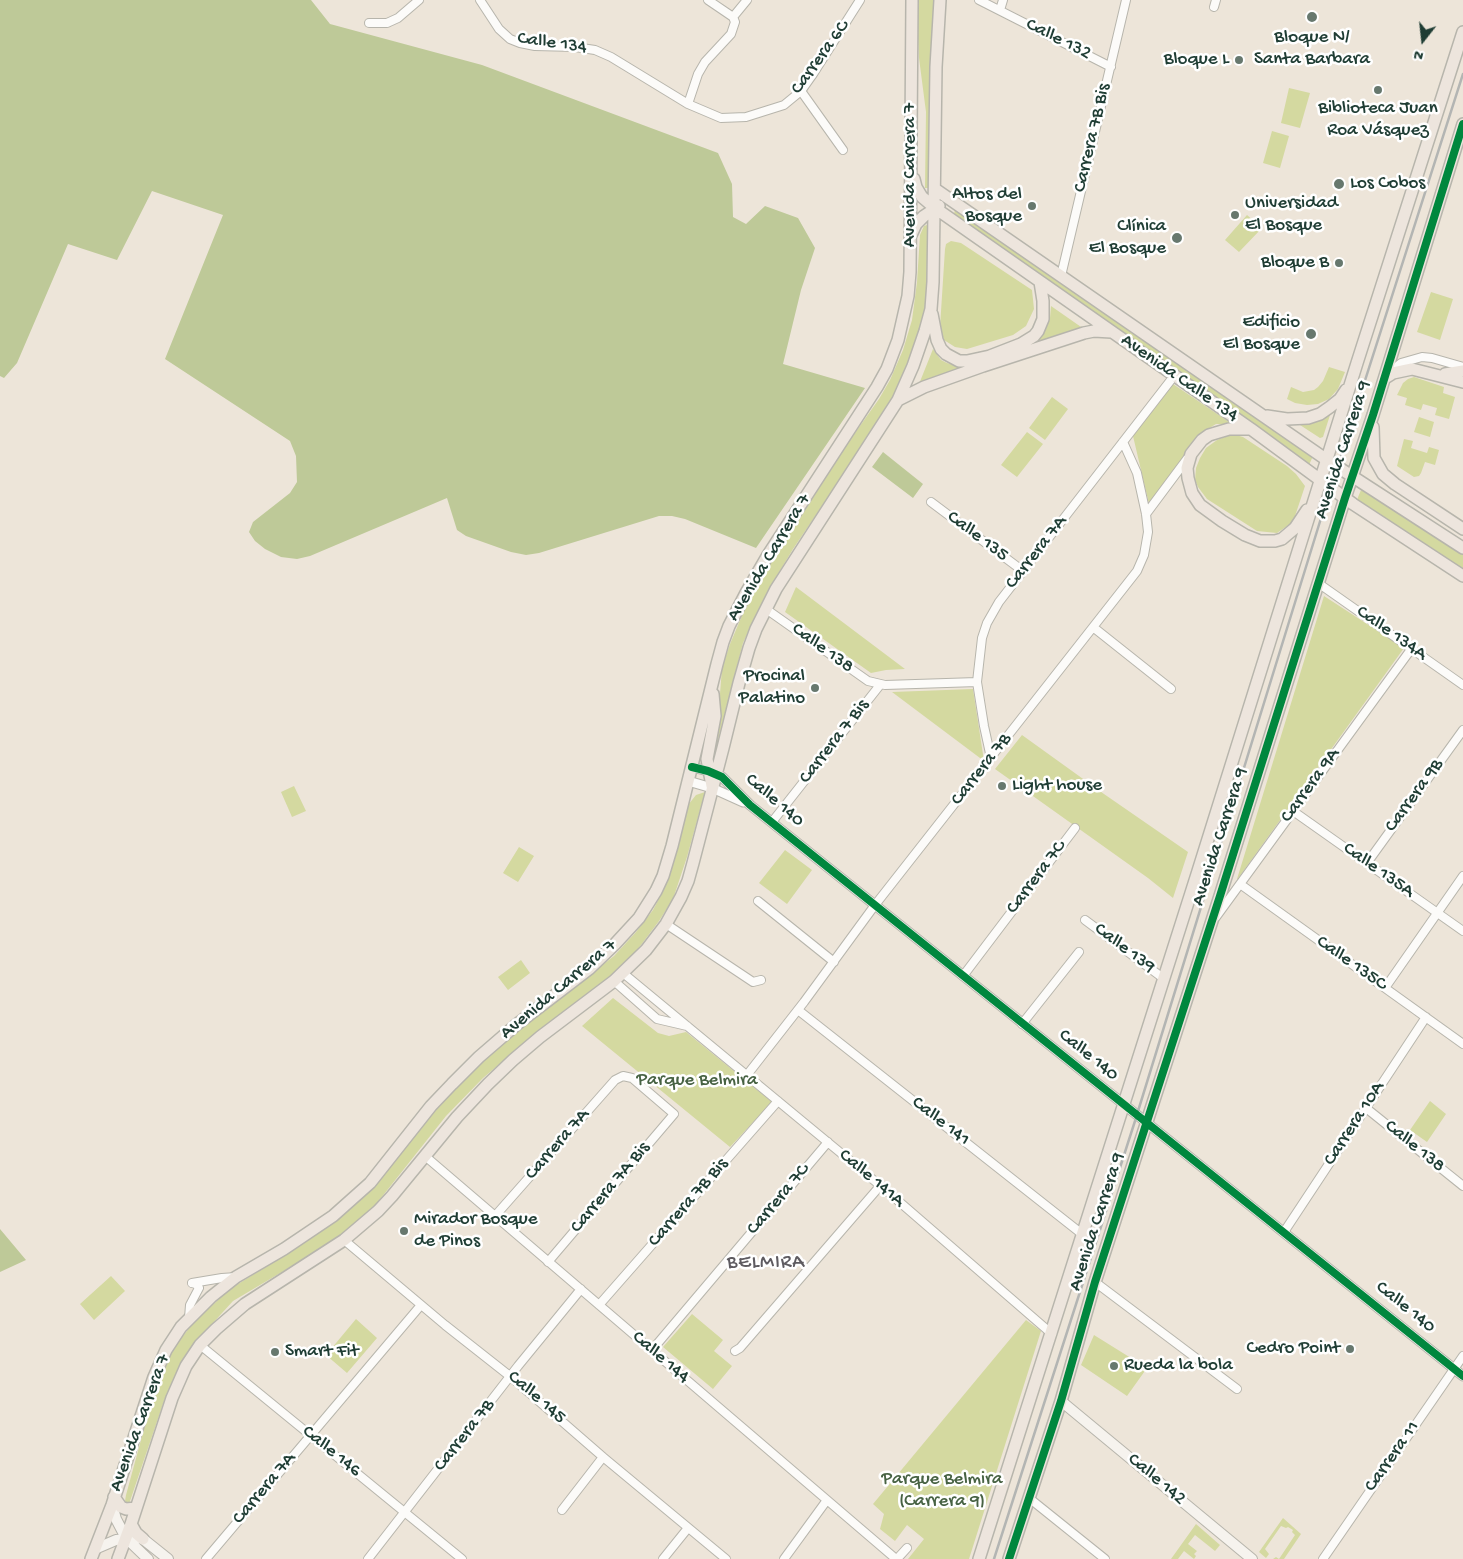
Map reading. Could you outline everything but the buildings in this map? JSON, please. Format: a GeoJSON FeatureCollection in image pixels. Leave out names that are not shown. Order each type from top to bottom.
{"type":"FeatureCollection","features":[{"type":"Feature","properties":{"kind":"main road","name":"Avenida Carrera 7"},"geometry":{"type":"LineString","coordinates":[[93,1554],[113,1501],[158,1365],[174,1337],[189,1318],[211,1297],[236,1278],[284,1249],[333,1216],[350,1202],[370,1183],[431,1106],[452,1084],[479,1057],[516,1025],[590,968],[639,918],[656,891],[663,876],[672,846],[723,642],[758,571],[870,400],[887,369],[898,340],[908,296],[912,0]]}},
{"type":"Feature","properties":{"kind":"main road","name":"Avenida Carrera 7"},"geometry":{"type":"LineString","coordinates":[[118,1559],[132,1524],[179,1380],[200,1345],[245,1304],[344,1240],[388,1201],[457,1117],[513,1060],[614,981],[646,950],[666,924],[681,897],[688,881],[712,788],[712,773],[744,662],[756,630],[776,589],[898,400],[919,350],[931,309],[934,282],[936,66],[940,0]]}},
{"type":"Feature","properties":{"kind":"main road","name":"Avenida Carrera 9"},"geometry":{"type":"LineString","coordinates":[[979,1559],[1052,1334],[1321,481],[1350,382],[1463,32]]}},
{"type":"Feature","properties":{"kind":"main road","name":"Avenida Carrera 9"},"geometry":{"type":"LineString","coordinates":[[1010,1559],[1095,1282],[1352,476],[1459,151],[1463,124]]}},
{"type":"Feature","properties":{"kind":"main road","name":"Avenida Calle 134"},"geometry":{"type":"LineString","coordinates":[[911,170],[919,193],[935,208],[1345,498],[1463,576]]}},
{"type":"Feature","properties":{"kind":"main road","name":"Avenida Calle 134"},"geometry":{"type":"LineString","coordinates":[[935,189],[1327,460],[1463,548]]}},
{"type":"Feature","properties":{"kind":"main road"},"geometry":{"type":"LineString","coordinates":[[910,235],[920,220],[935,208],[952,201]]}},
{"type":"Feature","properties":{"kind":"main road"},"geometry":{"type":"LineString","coordinates":[[931,309],[934,332],[941,348],[946,354],[959,361],[976,360],[1021,344],[1034,336],[1043,319],[1040,282]]}},
{"type":"Feature","properties":{"kind":"main road"},"geometry":{"type":"LineString","coordinates":[[898,400],[911,392],[933,384],[1084,333],[1094,331],[1111,332]]}},
{"type":"Feature","properties":{"kind":"main road"},"geometry":{"type":"LineString","coordinates":[[1385,378],[1393,373],[1412,368],[1463,382]]}},
{"type":"Feature","properties":{"kind":"main road"},"geometry":{"type":"LineString","coordinates":[[1440,375],[1463,371]]}},
{"type":"Feature","properties":{"kind":"main road"},"geometry":{"type":"LineString","coordinates":[[1262,415],[1287,420],[1308,418],[1320,414],[1340,399],[1350,382]]}},
{"type":"Feature","properties":{"kind":"main road"},"geometry":{"type":"LineString","coordinates":[[1373,415],[1373,451],[1379,469],[1396,484],[1463,529]]}},
{"type":"Feature","properties":{"kind":"main road"},"geometry":{"type":"LineString","coordinates":[[1251,430],[1229,429],[1209,435],[1202,440],[1191,454],[1188,478],[1192,493],[1200,505],[1245,535],[1260,540],[1275,541],[1282,539],[1295,528],[1315,498]]}},
{"type":"Feature","properties":{"kind":"main road"},"geometry":{"type":"LineString","coordinates":[[1410,513],[1452,522]]}},
{"type":"Feature","properties":{"kind":"main road"},"geometry":{"type":"LineString","coordinates":[[712,687],[715,716],[707,754],[712,773]]}},
{"type":"Feature","properties":{"kind":"main road","name":"Calle 142"},"geometry":{"type":"LineString","coordinates":[[1060,1401],[1252,1559]]}},
{"type":"Feature","properties":{"kind":"main road"},"geometry":{"type":"LineString","coordinates":[[113,1501],[126,1509],[136,1508]]}},
{"type":"Feature","properties":{"kind":"main road"},"geometry":{"type":"LineString","coordinates":[[113,1501],[119,1526],[126,1538],[148,1559]]}},
{"type":"Feature","properties":{"kind":"main road"},"geometry":{"type":"LineString","coordinates":[[132,1524],[136,1533],[168,1559]]}},
{"type":"Feature","properties":{"kind":"main road"},"geometry":{"type":"LineString","coordinates":[[93,1554],[111,1542],[126,1538],[144,1539]]}},
{"type":"Feature","properties":{"kind":"street"},"geometry":{"type":"LineString","coordinates":[[369,23],[387,23],[398,18],[411,3],[419,0]]}},
{"type":"Feature","properties":{"kind":"street","name":"Calle 134"},"geometry":{"type":"LineString","coordinates":[[480,0],[499,29],[510,39],[536,46],[575,47],[595,50],[612,57],[688,104]]}},
{"type":"Feature","properties":{"kind":"street"},"geometry":{"type":"LineString","coordinates":[[688,104],[698,74],[705,62],[731,34],[735,22],[733,17],[708,0]]}},
{"type":"Feature","properties":{"kind":"street"},"geometry":{"type":"LineString","coordinates":[[733,17],[747,0]]}},
{"type":"Feature","properties":{"kind":"street","name":"Carrera 6C"},"geometry":{"type":"LineString","coordinates":[[688,104],[721,118],[746,117],[784,105],[801,91],[860,0]]}},
{"type":"Feature","properties":{"kind":"street","name":"Calle 132"},"geometry":{"type":"LineString","coordinates":[[979,0],[1111,67]]}},
{"type":"Feature","properties":{"kind":"street"},"geometry":{"type":"LineString","coordinates":[[1000,10],[1003,0]]}},
{"type":"Feature","properties":{"kind":"street","name":"Carrera 7B Bis"},"geometry":{"type":"LineString","coordinates":[[1061,276],[1126,0]]}},
{"type":"Feature","properties":{"kind":"street"},"geometry":{"type":"LineString","coordinates":[[801,91],[843,150]]}},
{"type":"Feature","properties":{"kind":"street"},"geometry":{"type":"LineString","coordinates":[[1385,378],[1401,363],[1416,358],[1432,358],[1463,367]]}},
{"type":"Feature","properties":{"kind":"street","name":"Carrera 7A"},"geometry":{"type":"LineString","coordinates":[[991,758],[977,682],[982,638],[988,623],[999,602],[1174,376]]}},
{"type":"Feature","properties":{"kind":"street"},"geometry":{"type":"LineString","coordinates":[[1123,442],[1137,473],[1146,514]]}},
{"type":"Feature","properties":{"kind":"street"},"geometry":{"type":"LineString","coordinates":[[1146,514],[1191,454]]}},
{"type":"Feature","properties":{"kind":"street","name":"Calle 135"},"geometry":{"type":"LineString","coordinates":[[931,502],[1023,571]]}},
{"type":"Feature","properties":{"kind":"street","name":"Carrera 7B"},"geometry":{"type":"LineString","coordinates":[[747,1075],[798,1010],[875,905],[1137,571],[1144,554],[1148,532],[1146,514]]}},
{"type":"Feature","properties":{"kind":"street","name":"Calle 134A"},"geometry":{"type":"LineString","coordinates":[[1318,583],[1463,684]]}},
{"type":"Feature","properties":{"kind":"street","name":"Calle 138"},"geometry":{"type":"LineString","coordinates":[[766,609],[862,678],[880,685]]}},
{"type":"Feature","properties":{"kind":"street"},"geometry":{"type":"LineString","coordinates":[[1093,628],[1171,689]]}},
{"type":"Feature","properties":{"kind":"street","name":"Carrera 9A"},"geometry":{"type":"LineString","coordinates":[[1210,924],[1412,648]]}},
{"type":"Feature","properties":{"kind":"street"},"geometry":{"type":"LineString","coordinates":[[880,685],[977,682]]}},
{"type":"Feature","properties":{"kind":"street","name":"Carrera 7 Bis"},"geometry":{"type":"LineString","coordinates":[[772,822],[880,685]]}},
{"type":"Feature","properties":{"kind":"street","name":"Carrera 9B"},"geometry":{"type":"LineString","coordinates":[[1367,863],[1463,730]]}},
{"type":"Feature","properties":{"kind":"street","name":"Calle 140"},"geometry":{"type":"LineString","coordinates":[[692,767],[712,773],[728,782],[750,805],[1463,1376]]}},
{"type":"Feature","properties":{"kind":"street","name":"Calle 140"},"geometry":{"type":"LineString","coordinates":[[688,781],[712,788],[750,805]]}},
{"type":"Feature","properties":{"kind":"street","name":"Calle 135A"},"geometry":{"type":"LineString","coordinates":[[1293,810],[1463,931]]}},
{"type":"Feature","properties":{"kind":"street","name":"Carrera 7C"},"geometry":{"type":"LineString","coordinates":[[963,976],[1075,828]]}},
{"type":"Feature","properties":{"kind":"street"},"geometry":{"type":"LineString","coordinates":[[1385,988],[1463,876]]}},
{"type":"Feature","properties":{"kind":"street","name":"Calle 135C"},"geometry":{"type":"LineString","coordinates":[[1240,884],[1463,1044]]}},
{"type":"Feature","properties":{"kind":"street"},"geometry":{"type":"LineString","coordinates":[[758,901],[834,962]]}},
{"type":"Feature","properties":{"kind":"street","name":"Calle 139"},"geometry":{"type":"LineString","coordinates":[[1085,920],[1164,978]]}},
{"type":"Feature","properties":{"kind":"street"},"geometry":{"type":"LineString","coordinates":[[666,924],[752,982],[761,980]]}},
{"type":"Feature","properties":{"kind":"street"},"geometry":{"type":"LineString","coordinates":[[1022,1024],[1079,952]]}},
{"type":"Feature","properties":{"kind":"street","name":"Calle 141A"},"geometry":{"type":"LineString","coordinates":[[623,973],[828,1142],[1052,1334]]}},
{"type":"Feature","properties":{"kind":"street","name":"Calle 141A"},"geometry":{"type":"LineString","coordinates":[[614,981],[657,1020],[688,1026]]}},
{"type":"Feature","properties":{"kind":"street","name":"Calle 141"},"geometry":{"type":"LineString","coordinates":[[798,1010],[1082,1234]]}},
{"type":"Feature","properties":{"kind":"street","name":"Carrera 10A"},"geometry":{"type":"LineString","coordinates":[[1284,1232],[1426,1017]]}},
{"type":"Feature","properties":{"kind":"street","name":"Carrera 7A"},"geometry":{"type":"LineString","coordinates":[[495,1216],[616,1080],[623,1076],[632,1078],[674,1114]]}},
{"type":"Feature","properties":{"kind":"street","name":"Carrera 7B Bis"},"geometry":{"type":"LineString","coordinates":[[599,1305],[778,1101]]}},
{"type":"Feature","properties":{"kind":"street","name":"Calle 138"},"geometry":{"type":"LineString","coordinates":[[1366,1108],[1463,1186]]}},
{"type":"Feature","properties":{"kind":"street","name":"Carrera 7A Bis"},"geometry":{"type":"LineString","coordinates":[[548,1262],[674,1114]]}},
{"type":"Feature","properties":{"kind":"street","name":"Carrera 7C"},"geometry":{"type":"LineString","coordinates":[[652,1350],[828,1142]]}},
{"type":"Feature","properties":{"kind":"street","name":"Calle 144"},"geometry":{"type":"LineString","coordinates":[[425,1156],[897,1559],[907,1548]]}},
{"type":"Feature","properties":{"kind":"street"},"geometry":{"type":"LineString","coordinates":[[734,1351],[740,1348],[880,1186]]}},
{"type":"Feature","properties":{"kind":"street","name":"Calle 145"},"geometry":{"type":"LineString","coordinates":[[344,1240],[511,1377],[603,1457],[726,1559]]}},
{"type":"Feature","properties":{"kind":"street"},"geometry":{"type":"LineString","coordinates":[[189,1318],[190,1305],[199,1288],[196,1284],[192,1283],[236,1278]]}},
{"type":"Feature","properties":{"kind":"street"},"geometry":{"type":"LineString","coordinates":[[1095,1282],[1237,1389]]}},
{"type":"Feature","properties":{"kind":"street","name":"Carrera 7B"},"geometry":{"type":"LineString","coordinates":[[368,1559],[518,1366],[581,1289]]}},
{"type":"Feature","properties":{"kind":"street","name":"Carrera 7A"},"geometry":{"type":"LineString","coordinates":[[206,1559],[421,1305]]}},
{"type":"Feature","properties":{"kind":"street","name":"Calle 146"},"geometry":{"type":"LineString","coordinates":[[200,1345],[462,1559]]}},
{"type":"Feature","properties":{"kind":"street","name":"Carrera 11"},"geometry":{"type":"LineString","coordinates":[[1323,1559],[1463,1356]]}},
{"type":"Feature","properties":{"kind":"street"},"geometry":{"type":"LineString","coordinates":[[562,1510],[603,1457]]}},
{"type":"Feature","properties":{"kind":"street"},"geometry":{"type":"LineString","coordinates":[[1029,1498],[1105,1559]]}},
{"type":"Feature","properties":{"kind":"street"},"geometry":{"type":"LineString","coordinates":[[784,1559],[827,1500]]}},
{"type":"Feature","properties":{"kind":"street"},"geometry":{"type":"LineString","coordinates":[[663,1559],[688,1528]]}},
{"type":"Feature","properties":{"kind":"green space"},"geometry":{"type":"Polygon","coordinates":[[[0,0],[311,0],[330,24],[482,65],[718,153],[732,184],[733,217],[746,224],[765,206],[798,218],[815,248],[801,290],[783,364],[865,388],[756,548],[685,519],[659,516],[539,553],[526,555],[511,552],[466,536],[457,530],[447,498],[310,556],[297,559],[281,557],[265,549],[255,541],[249,532],[253,522],[290,493],[297,482],[296,456],[290,441],[165,359],[223,215],[152,191],[117,260],[68,244],[17,363],[4,378],[0,376],[0,0]]]}},
{"type":"Feature","properties":{"kind":"green space"},"geometry":{"type":"Polygon","coordinates":[[[919,0],[936,0],[930,188],[925,188],[926,112],[919,58],[917,19],[919,0]]]}},
{"type":"Feature","properties":{"kind":"green space"},"geometry":{"type":"Polygon","coordinates":[[[1289,88],[1310,93],[1300,128],[1281,123],[1289,88]]]}},
{"type":"Feature","properties":{"kind":"green space"},"geometry":{"type":"Polygon","coordinates":[[[1272,131],[1289,136],[1280,168],[1263,163],[1272,131]]]}},
{"type":"Feature","properties":{"kind":"green space"},"geometry":{"type":"Polygon","coordinates":[[[955,208],[1313,456],[1309,465],[954,215],[955,208]]]}},
{"type":"Feature","properties":{"kind":"green space"},"geometry":{"type":"Polygon","coordinates":[[[1247,215],[1262,228],[1239,252],[1225,240],[1247,215]]]}},
{"type":"Feature","properties":{"kind":"green space"},"geometry":{"type":"Polygon","coordinates":[[[930,224],[926,306],[922,330],[897,390],[859,451],[793,549],[758,611],[743,643],[712,763],[722,668],[730,644],[746,606],[762,576],[890,380],[903,350],[912,320],[920,235],[924,226],[930,224]]]}},
{"type":"Feature","properties":{"kind":"green space"},"geometry":{"type":"Polygon","coordinates":[[[951,241],[961,243],[1032,290],[1034,309],[1026,326],[1013,335],[967,349],[955,347],[944,340],[940,327],[945,249],[946,244],[951,241]]]}},
{"type":"Feature","properties":{"kind":"green space"},"geometry":{"type":"Polygon","coordinates":[[[1431,292],[1453,299],[1440,340],[1417,332],[1431,292]]]}},
{"type":"Feature","properties":{"kind":"green space"},"geometry":{"type":"Polygon","coordinates":[[[1051,306],[1084,329],[1032,344],[1046,329],[1050,318],[1051,306]]]}},
{"type":"Feature","properties":{"kind":"green space"},"geometry":{"type":"Polygon","coordinates":[[[933,349],[941,360],[964,368],[919,384],[933,349]]]}},
{"type":"Feature","properties":{"kind":"green space"},"geometry":{"type":"Polygon","coordinates":[[[1329,367],[1345,372],[1338,389],[1329,399],[1318,404],[1307,405],[1295,403],[1287,399],[1291,387],[1303,392],[1314,390],[1318,387],[1329,367]]]}},
{"type":"Feature","properties":{"kind":"green space"},"geometry":{"type":"Polygon","coordinates":[[[1414,377],[1444,387],[1443,393],[1455,397],[1449,419],[1435,415],[1437,408],[1423,404],[1421,410],[1405,405],[1407,398],[1397,395],[1403,383],[1414,377]]]}},
{"type":"Feature","properties":{"kind":"green space"},"geometry":{"type":"Polygon","coordinates":[[[1173,384],[1232,424],[1216,424],[1206,430],[1149,504],[1133,436],[1173,384]]]}},
{"type":"Feature","properties":{"kind":"green space"},"geometry":{"type":"Polygon","coordinates":[[[1052,397],[1068,409],[1045,440],[1029,428],[1052,397]]]}},
{"type":"Feature","properties":{"kind":"green space"},"geometry":{"type":"Polygon","coordinates":[[[1331,412],[1323,437],[1320,438],[1300,425],[1313,422],[1331,412]]]}},
{"type":"Feature","properties":{"kind":"green space"},"geometry":{"type":"Polygon","coordinates":[[[1419,417],[1434,422],[1430,437],[1414,432],[1419,417]]]}},
{"type":"Feature","properties":{"kind":"green space"},"geometry":{"type":"Polygon","coordinates":[[[1027,432],[1043,444],[1017,477],[1001,465],[1027,432]]]}},
{"type":"Feature","properties":{"kind":"green space"},"geometry":{"type":"Polygon","coordinates":[[[1236,435],[1243,437],[1287,466],[1305,486],[1293,522],[1277,533],[1257,531],[1207,499],[1195,480],[1196,468],[1206,448],[1217,440],[1236,435]]]}},
{"type":"Feature","properties":{"kind":"green space"},"geometry":{"type":"Polygon","coordinates":[[[1404,439],[1413,441],[1411,448],[1427,453],[1429,447],[1439,450],[1435,465],[1425,462],[1419,476],[1414,477],[1397,466],[1404,439]]]}},
{"type":"Feature","properties":{"kind":"green space"},"geometry":{"type":"Polygon","coordinates":[[[883,452],[923,484],[913,498],[872,467],[883,452]]]}},
{"type":"Feature","properties":{"kind":"green space"},"geometry":{"type":"Polygon","coordinates":[[[1361,490],[1463,554],[1463,572],[1356,502],[1361,490]]]}},
{"type":"Feature","properties":{"kind":"green space"},"geometry":{"type":"Polygon","coordinates":[[[796,587],[905,669],[871,673],[785,612],[796,587]]]}},
{"type":"Feature","properties":{"kind":"green space"},"geometry":{"type":"Polygon","coordinates":[[[1324,596],[1404,648],[1237,880],[1237,879],[1324,596]]]}},
{"type":"Feature","properties":{"kind":"green space"},"geometry":{"type":"Polygon","coordinates":[[[973,689],[984,761],[892,692],[973,689]]]}},
{"type":"Feature","properties":{"kind":"green space"},"geometry":{"type":"Polygon","coordinates":[[[1022,735],[1188,852],[1173,898],[1148,878],[995,769],[1022,735]]]}},
{"type":"Feature","properties":{"kind":"green space"},"geometry":{"type":"Polygon","coordinates":[[[294,786],[306,811],[292,817],[281,792],[294,786]]]}},
{"type":"Feature","properties":{"kind":"green space"},"geometry":{"type":"Polygon","coordinates":[[[705,792],[673,899],[638,949],[606,980],[528,1040],[483,1078],[446,1116],[377,1203],[349,1229],[319,1250],[233,1301],[191,1347],[177,1371],[165,1398],[128,1507],[125,1501],[126,1495],[154,1392],[175,1346],[194,1322],[230,1289],[304,1243],[339,1218],[381,1179],[435,1111],[476,1066],[531,1020],[614,956],[653,910],[665,887],[675,858],[688,805],[696,795],[705,792]]]}},
{"type":"Feature","properties":{"kind":"green space"},"geometry":{"type":"Polygon","coordinates":[[[519,847],[534,856],[518,882],[503,873],[519,847]]]}},
{"type":"Feature","properties":{"kind":"green space"},"geometry":{"type":"Polygon","coordinates":[[[785,850],[812,870],[787,904],[759,883],[785,850]]]}},
{"type":"Feature","properties":{"kind":"green space"},"geometry":{"type":"Polygon","coordinates":[[[521,960],[530,973],[508,990],[498,977],[521,960]]]}},
{"type":"Feature","properties":{"kind":"green space","name":"Parque Belmira"},"geometry":{"type":"Polygon","coordinates":[[[613,998],[658,1033],[669,1036],[686,1032],[772,1102],[730,1147],[582,1026],[613,998]]]}},
{"type":"Feature","properties":{"kind":"green space"},"geometry":{"type":"Polygon","coordinates":[[[1430,1101],[1446,1114],[1427,1142],[1410,1130],[1430,1101]]]}},
{"type":"Feature","properties":{"kind":"green space"},"geometry":{"type":"Polygon","coordinates":[[[0,1229],[26,1260],[0,1272],[0,1229]]]}},
{"type":"Feature","properties":{"kind":"green space"},"geometry":{"type":"Polygon","coordinates":[[[111,1276],[125,1291],[94,1320],[80,1304],[111,1276]]]}},
{"type":"Feature","properties":{"kind":"green space"},"geometry":{"type":"Polygon","coordinates":[[[692,1314],[723,1340],[714,1351],[732,1366],[713,1389],[663,1347],[692,1314]]]}},
{"type":"Feature","properties":{"kind":"green space"},"geometry":{"type":"Polygon","coordinates":[[[356,1319],[377,1338],[347,1373],[326,1355],[356,1319]]]}},
{"type":"Feature","properties":{"kind":"green space","name":"Parque Belmira (Carrera 9)"},"geometry":{"type":"Polygon","coordinates":[[[1026,1320],[1041,1331],[969,1559],[908,1559],[924,1539],[907,1525],[895,1541],[880,1529],[884,1514],[873,1504],[1026,1320]]]}},
{"type":"Feature","properties":{"kind":"green space","name":"Rueda la bola"},"geometry":{"type":"Polygon","coordinates":[[[1094,1335],[1147,1368],[1127,1396],[1081,1365],[1094,1335]]]}},
{"type":"Feature","properties":{"kind":"green space"},"geometry":{"type":"Polygon","coordinates":[[[1283,1518],[1301,1534],[1284,1559],[1279,1559],[1295,1535],[1292,1532],[1293,1530],[1288,1527],[1281,1526],[1265,1549],[1269,1554],[1266,1558],[1259,1552],[1283,1518]]]}},
{"type":"Feature","properties":{"kind":"green space"},"geometry":{"type":"Polygon","coordinates":[[[1196,1524],[1220,1545],[1215,1551],[1195,1535],[1188,1544],[1197,1551],[1194,1554],[1196,1556],[1194,1559],[1184,1551],[1178,1559],[1171,1559],[1196,1524]]]}},
{"type":"Feature","properties":{"kind":"railway"},"geometry":{"type":"LineString","coordinates":[[994,1559],[1135,1121],[1322,515],[1463,74]]}},
{"type":"Feature","properties":{"kind":"cycle path"},"geometry":{"type":"LineString","coordinates":[[1009,1559],[1061,1401],[1095,1282],[1373,415],[1463,124]]}},
{"type":"Feature","properties":{"kind":"cycle path"},"geometry":{"type":"LineString","coordinates":[[692,767],[722,777],[750,805],[1463,1376]]}},
{"type":"Feature","properties":{"kind":"place","name":"Bloque N/ Santa Barbara"},"geometry":{"type":"Point","coordinates":[1312,17]}},
{"type":"Feature","properties":{"kind":"place","name":"Bloque L"},"geometry":{"type":"Point","coordinates":[1239,60]}},
{"type":"Feature","properties":{"kind":"place","name":"Biblioteca Juan Roa Vásquez"},"geometry":{"type":"Point","coordinates":[1378,90]}},
{"type":"Feature","properties":{"kind":"place","name":"Los Cobos"},"geometry":{"type":"Point","coordinates":[1339,184]}},
{"type":"Feature","properties":{"kind":"place","name":"Altos del Bosque"},"geometry":{"type":"Point","coordinates":[1032,206]}},
{"type":"Feature","properties":{"kind":"place","name":"Universidad El Bosque"},"geometry":{"type":"Point","coordinates":[1235,215]}},
{"type":"Feature","properties":{"kind":"place","name":"Clínica El Bosque"},"geometry":{"type":"Point","coordinates":[1177,238]}},
{"type":"Feature","properties":{"kind":"place","name":"Bloque B"},"geometry":{"type":"Point","coordinates":[1339,263]}},
{"type":"Feature","properties":{"kind":"place","name":"Edificio El Bosque"},"geometry":{"type":"Point","coordinates":[1311,334]}},
{"type":"Feature","properties":{"kind":"place","name":"Procinal Palatino"},"geometry":{"type":"Point","coordinates":[815,688]}},
{"type":"Feature","properties":{"kind":"place","name":"Light house"},"geometry":{"type":"Point","coordinates":[1002,786]}},
{"type":"Feature","properties":{"kind":"place","name":"Mirador Bosque de Pinos"},"geometry":{"type":"Point","coordinates":[404,1231]}},
{"type":"Feature","properties":{"kind":"place","name":"Cedro Point"},"geometry":{"type":"Point","coordinates":[1350,1349]}},
{"type":"Feature","properties":{"kind":"place","name":"Smart Fit"},"geometry":{"type":"Point","coordinates":[275,1352]}},
{"type":"Feature","properties":{"kind":"place","name":"Rueda la bola"},"geometry":{"type":"Point","coordinates":[1114,1366]}},
{"type":"Feature","properties":{"kind":"district","name":"BELMIRA"},"geometry":{"type":"Point","coordinates":[766,1264]}}]}
